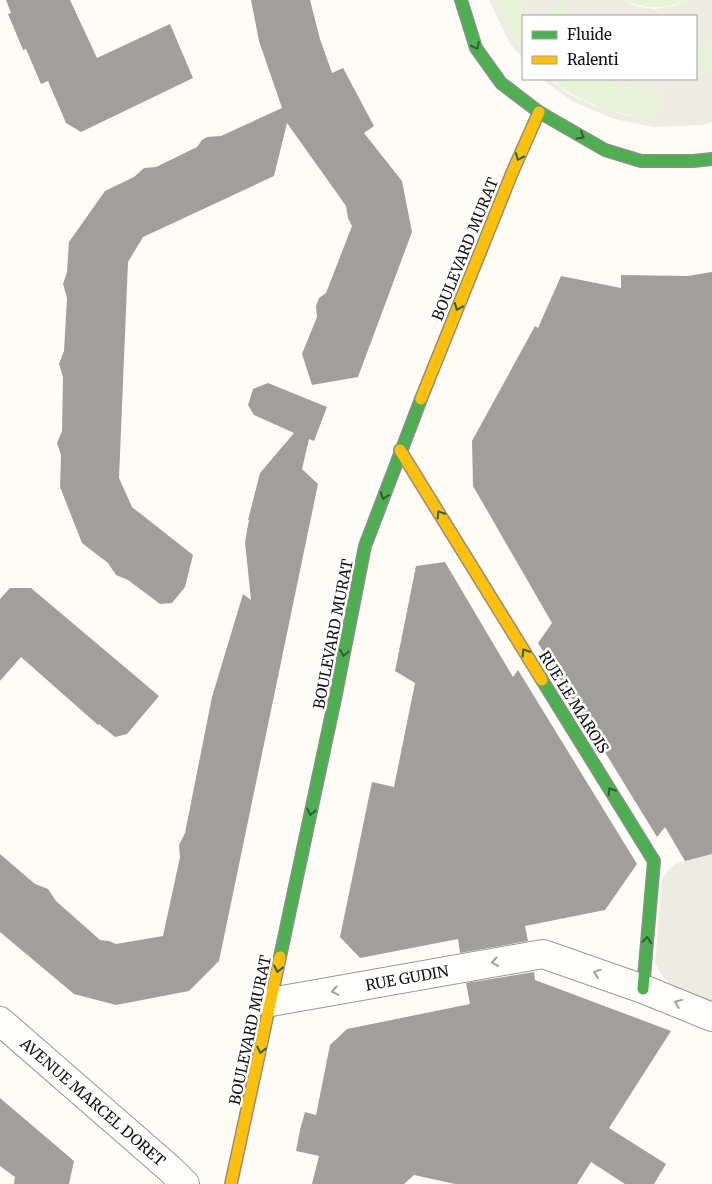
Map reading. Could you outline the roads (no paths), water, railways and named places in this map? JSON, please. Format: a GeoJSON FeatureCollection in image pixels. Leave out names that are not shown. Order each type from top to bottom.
{"type":"FeatureCollection","features":[{"type":"Feature","properties":{"kind":"main road"},"geometry":{"type":"LineString","coordinates":[[461,0],[476,48],[501,83],[539,112],[604,150],[641,161],[693,162],[712,159]]}},
{"type":"Feature","properties":{"kind":"main road","name":"BOULEVARD MURAT"},"geometry":{"type":"LineString","coordinates":[[231,1184],[366,546],[400,450],[512,173],[539,112]]}},
{"type":"Feature","properties":{"kind":"main road","name":"RUE LE MAROIS"},"geometry":{"type":"LineString","coordinates":[[400,450],[654,861],[643,989]]}},
{"type":"Feature","properties":{"kind":"street","name":"RUE GUDIN"},"geometry":{"type":"LineString","coordinates":[[271,1002],[543,954],[643,989]]}},
{"type":"Feature","properties":{"kind":"street"},"geometry":{"type":"LineString","coordinates":[[643,989],[712,1017]]}},
{"type":"Feature","properties":{"kind":"street","name":"AVENUE MARCEL DORET"},"geometry":{"type":"LineString","coordinates":[[0,1022],[185,1184]]}}]}
